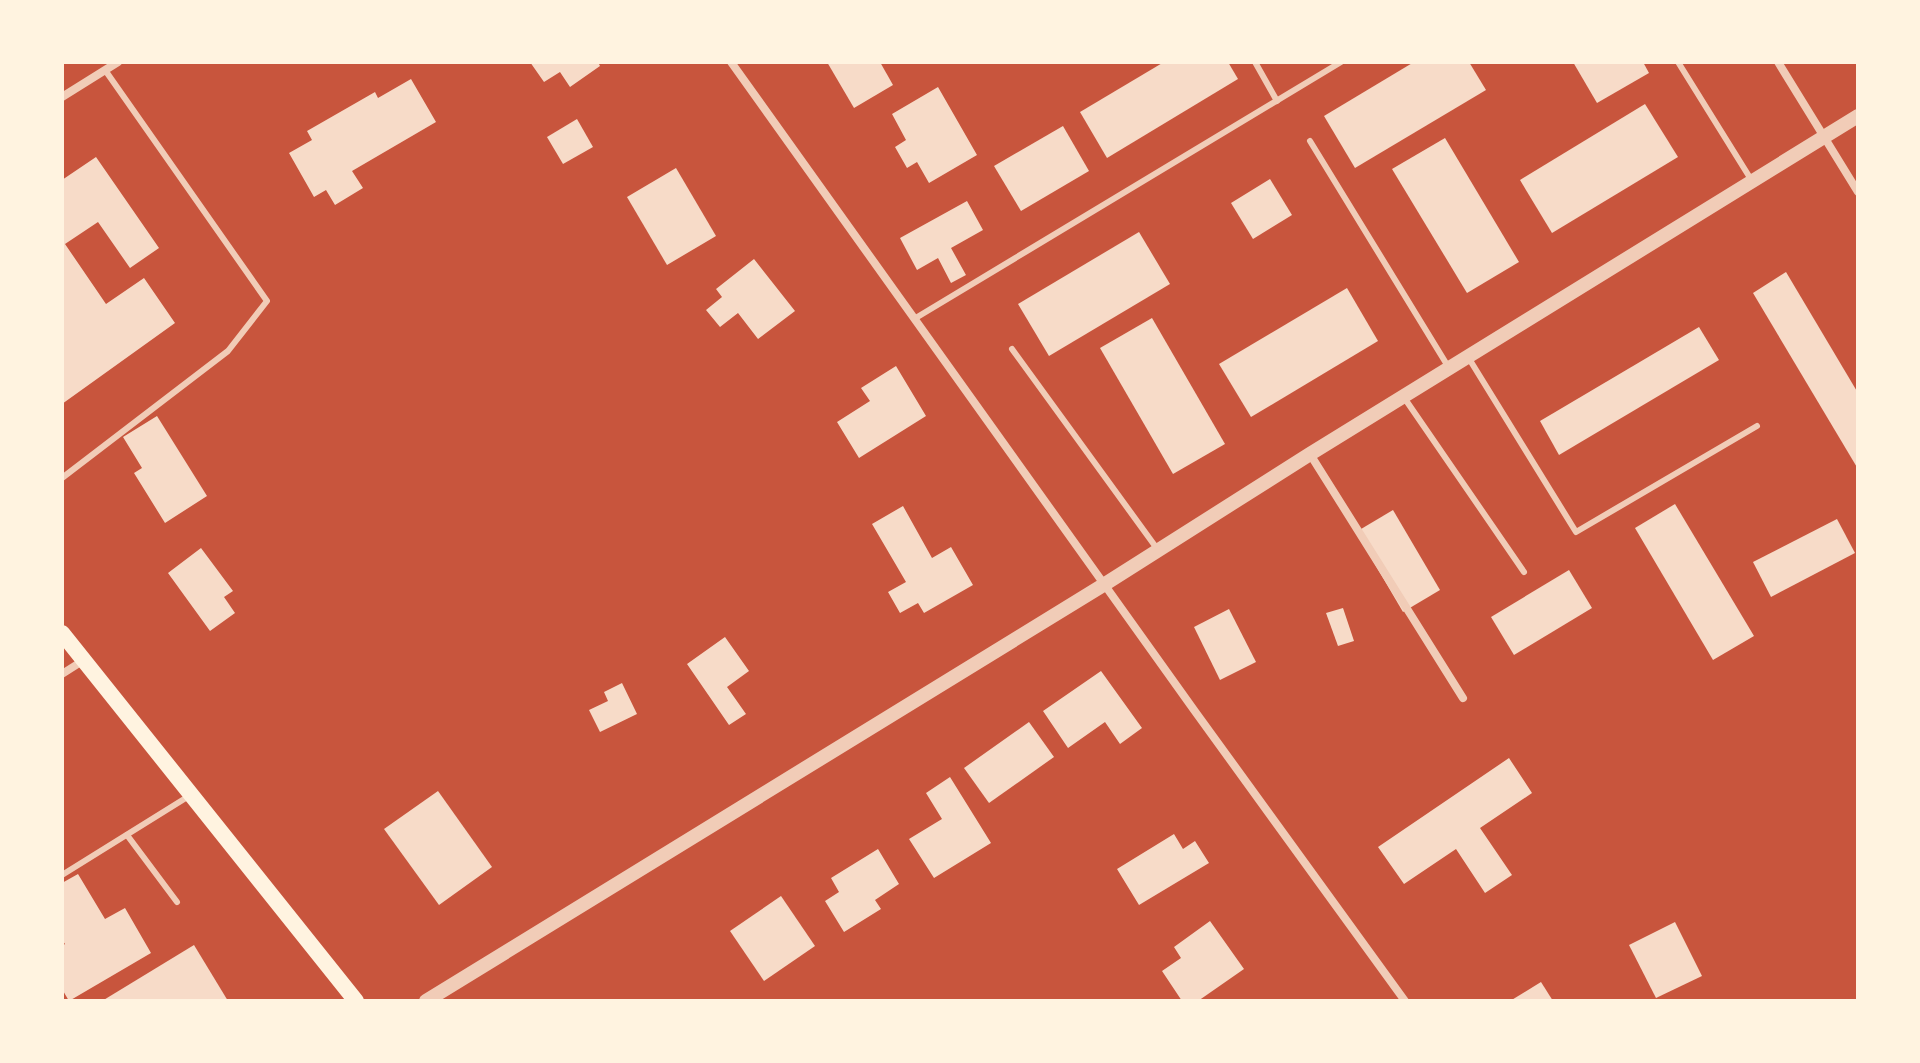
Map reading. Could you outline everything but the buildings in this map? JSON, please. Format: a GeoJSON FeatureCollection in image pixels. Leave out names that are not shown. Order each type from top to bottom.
{"type":"FeatureCollection","features":[{"type":"Feature","properties":{"kind":"main road"},"geometry":{"type":"LineString","coordinates":[[62,633],[356,1001]]}},
{"type":"Feature","properties":{"kind":"street"},"geometry":{"type":"LineString","coordinates":[[62,97],[118,62]]}},
{"type":"Feature","properties":{"kind":"street"},"geometry":{"type":"LineString","coordinates":[[731,62],[1405,1001]]}},
{"type":"Feature","properties":{"kind":"street"},"geometry":{"type":"LineString","coordinates":[[1778,62],[1858,192]]}},
{"type":"Feature","properties":{"kind":"street"},"geometry":{"type":"LineString","coordinates":[[426,1001],[1858,116]]}},
{"type":"Feature","properties":{"kind":"street"},"geometry":{"type":"LineString","coordinates":[[1310,454],[1463,698]]}},
{"type":"Feature","properties":{"kind":"street"},"geometry":{"type":"LineString","coordinates":[[62,674],[84,660]]}},
{"type":"Feature","properties":{"kind":"lane"},"geometry":{"type":"LineString","coordinates":[[1255,62],[1277,101]]}},
{"type":"Feature","properties":{"kind":"lane"},"geometry":{"type":"LineString","coordinates":[[914,319],[1341,62]]}},
{"type":"Feature","properties":{"kind":"lane"},"geometry":{"type":"LineString","coordinates":[[1678,62],[1752,181]]}},
{"type":"Feature","properties":{"kind":"lane"},"geometry":{"type":"LineString","coordinates":[[62,478],[228,351],[267,301],[105,70]]}},
{"type":"Feature","properties":{"kind":"lane"},"geometry":{"type":"LineString","coordinates":[[1310,141],[1449,368]]}},
{"type":"Feature","properties":{"kind":"lane"},"geometry":{"type":"LineString","coordinates":[[1012,349],[1159,550]]}},
{"type":"Feature","properties":{"kind":"lane"},"geometry":{"type":"LineString","coordinates":[[1468,357],[1576,532],[1757,426]]}},
{"type":"Feature","properties":{"kind":"lane"},"geometry":{"type":"LineString","coordinates":[[1403,396],[1524,572]]}},
{"type":"Feature","properties":{"kind":"lane"},"geometry":{"type":"LineString","coordinates":[[62,875],[192,794]]}},
{"type":"Feature","properties":{"kind":"lane"},"geometry":{"type":"LineString","coordinates":[[127,835],[177,902]]}}]}
